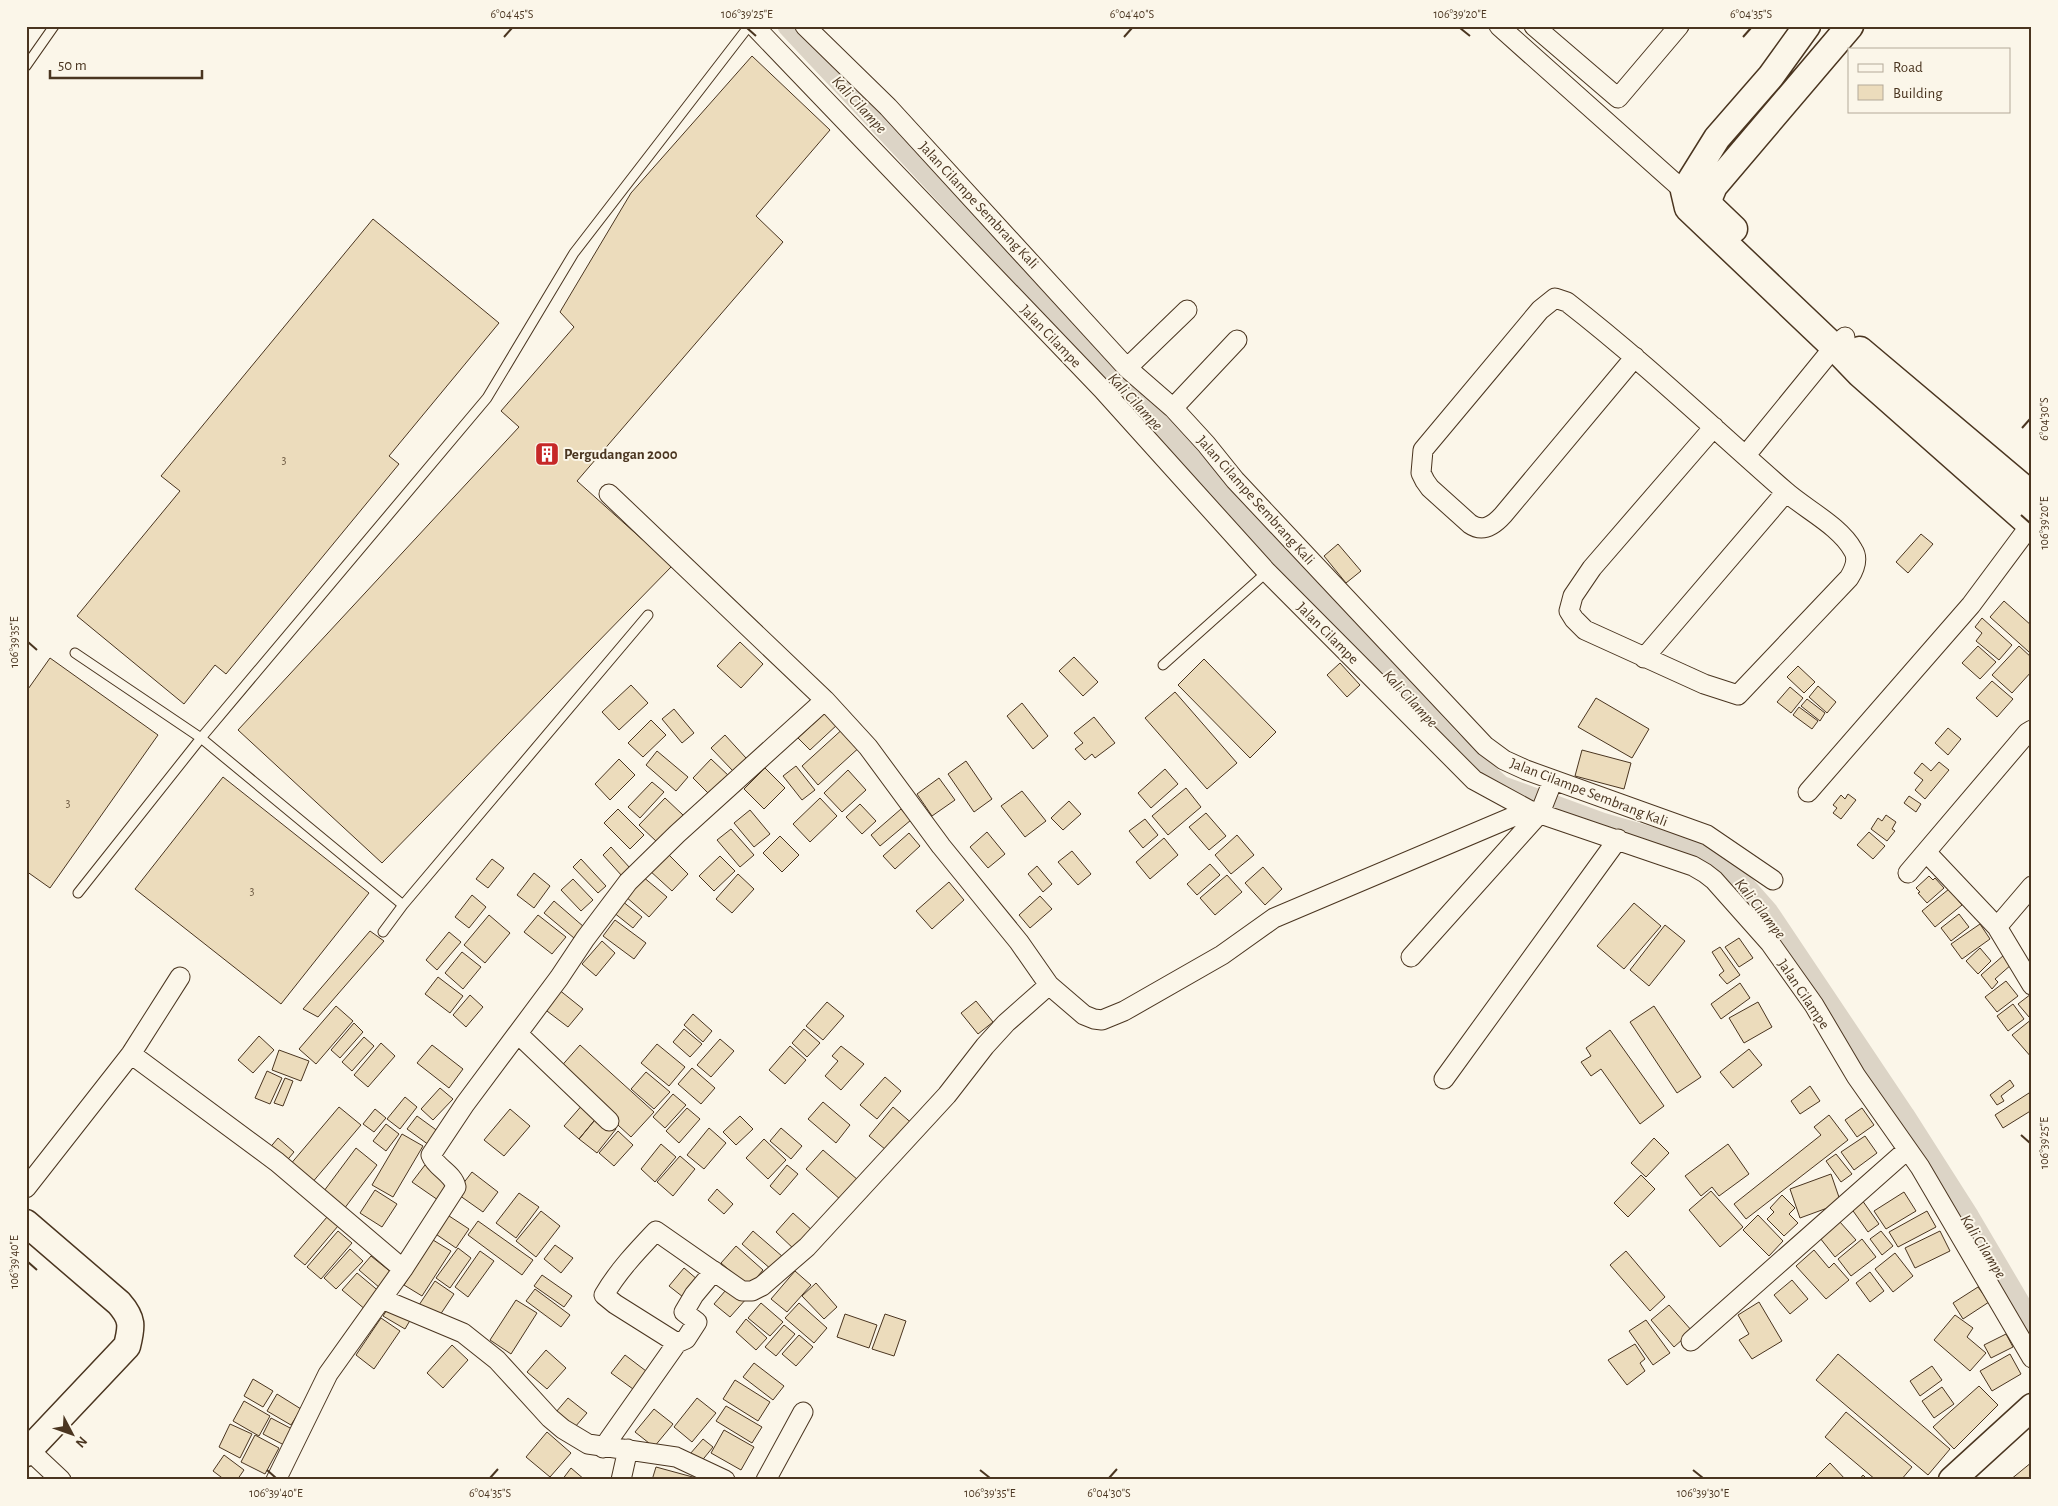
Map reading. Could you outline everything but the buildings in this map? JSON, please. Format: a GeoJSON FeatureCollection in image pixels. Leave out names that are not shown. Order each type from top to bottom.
{"type":"FeatureCollection","features":[{"type":"Feature","properties":{"kind":"street","name":"Jalan Cilampe"},"geometry":{"type":"LineString","coordinates":[[754,26],[1102,389],[1267,572],[1474,780],[1534,811],[1693,866],[1706,872],[1714,880],[1770,944],[1814,1005],[1856,1076],[1920,1167],[2032,1358]]}},
{"type":"Feature","properties":{"kind":"street","name":"Jalan Cilampe Sembrang Kali"},"geometry":{"type":"LineString","coordinates":[[805,26],[915,135],[1127,368],[1173,408],[1206,444],[1234,480],[1485,746],[1504,760],[1553,780],[1707,836],[1772,880]]}},
{"type":"Feature","properties":{"kind":"street"},"geometry":{"type":"LineString","coordinates":[[1499,26],[1696,195]]}},
{"type":"Feature","properties":{"kind":"street"},"geometry":{"type":"LineString","coordinates":[[1527,50],[1541,28],[1618,98],[1679,26]]}},
{"type":"Feature","properties":{"kind":"street"},"geometry":{"type":"LineString","coordinates":[[1807,26],[1771,76],[1717,138],[1696,195],[1688,208],[1840,342],[2032,495]]}},
{"type":"Feature","properties":{"kind":"street"},"geometry":{"type":"LineString","coordinates":[[1696,195],[1714,186],[1850,26]]}},
{"type":"Feature","properties":{"kind":"street"},"geometry":{"type":"LineString","coordinates":[[1635,357],[1503,515],[1491,526],[1484,528],[1474,527],[1470,524],[1430,488],[1424,481],[1421,473],[1423,450],[1549,301],[1555,298],[1567,302],[1635,357],[1746,455],[1786,492],[1844,537],[1856,556],[1854,570],[1849,578],[1738,695],[1704,684],[1585,630],[1574,620],[1569,611],[1573,596],[1592,568],[1714,427]]}},
{"type":"Feature","properties":{"kind":"street"},"geometry":{"type":"LineString","coordinates":[[1127,368],[1187,310]]}},
{"type":"Feature","properties":{"kind":"street"},"geometry":{"type":"LineString","coordinates":[[1173,408],[1236,340]]}},
{"type":"Feature","properties":{"kind":"street"},"geometry":{"type":"LineString","coordinates":[[1746,455],[1840,342]]}},
{"type":"Feature","properties":{"kind":"street"},"geometry":{"type":"LineString","coordinates":[[1808,792],[1971,605],[2031,525],[1860,374],[1840,342]]}},
{"type":"Feature","properties":{"kind":"street"},"geometry":{"type":"LineString","coordinates":[[1644,658],[1786,492]]}},
{"type":"Feature","properties":{"kind":"street"},"geometry":{"type":"LineString","coordinates":[[609,494],[825,700],[868,747],[941,846],[1019,942],[1049,985],[1084,1015],[1102,1020],[1124,1011],[1222,955],[1274,918],[1433,849],[1534,811]]}},
{"type":"Feature","properties":{"kind":"street"},"geometry":{"type":"LineString","coordinates":[[276,1480],[328,1374],[403,1269],[456,1187],[450,1176],[431,1155],[465,1104],[628,882],[677,834],[825,700]]}},
{"type":"Feature","properties":{"kind":"street"},"geometry":{"type":"LineString","coordinates":[[1908,873],[2032,730]]}},
{"type":"Feature","properties":{"kind":"street"},"geometry":{"type":"LineString","coordinates":[[1411,956],[1534,811],[1553,780]]}},
{"type":"Feature","properties":{"kind":"street"},"geometry":{"type":"LineString","coordinates":[[1444,1078],[1618,839]]}},
{"type":"Feature","properties":{"kind":"street"},"geometry":{"type":"LineString","coordinates":[[1926,852],[1997,927],[2032,985]]}},
{"type":"Feature","properties":{"kind":"street"},"geometry":{"type":"LineString","coordinates":[[1997,927],[2032,886]]}},
{"type":"Feature","properties":{"kind":"street"},"geometry":{"type":"LineString","coordinates":[[26,1188],[131,1054],[180,977]]}},
{"type":"Feature","properties":{"kind":"street"},"geometry":{"type":"LineString","coordinates":[[677,1343],[604,1295],[618,1275],[656,1232],[742,1291],[752,1291],[762,1286],[807,1247],[947,1095],[984,1046],[1006,1022],[1049,985]]}},
{"type":"Feature","properties":{"kind":"street"},"geometry":{"type":"LineString","coordinates":[[518,1034],[609,1121]]}},
{"type":"Feature","properties":{"kind":"street"},"geometry":{"type":"LineString","coordinates":[[131,1054],[278,1162],[403,1269]]}},
{"type":"Feature","properties":{"kind":"street"},"geometry":{"type":"LineString","coordinates":[[1691,1341],[1907,1150]]}},
{"type":"Feature","properties":{"kind":"street"},"geometry":{"type":"LineString","coordinates":[[26,1224],[120,1303],[128,1314],[132,1329],[127,1346],[28,1452],[61,1480]]}},
{"type":"Feature","properties":{"kind":"street"},"geometry":{"type":"LineString","coordinates":[[603,1448],[677,1343],[686,1339],[696,1322],[684,1312],[694,1295],[714,1271]]}},
{"type":"Feature","properties":{"kind":"street"},"geometry":{"type":"LineString","coordinates":[[382,1299],[463,1333],[497,1360],[550,1418],[563,1429],[588,1444],[603,1448],[676,1457],[725,1480]]}},
{"type":"Feature","properties":{"kind":"street"},"geometry":{"type":"LineString","coordinates":[[1952,1480],[2032,1407]]}},
{"type":"Feature","properties":{"kind":"street"},"geometry":{"type":"LineString","coordinates":[[766,1480],[804,1412]]}},
{"type":"Feature","properties":{"kind":"street"},"geometry":{"type":"LineString","coordinates":[[621,1480],[628,1450]]}},
{"type":"Feature","properties":{"kind":"lane"},"geometry":{"type":"LineString","coordinates":[[26,66],[54,26]]}},
{"type":"Feature","properties":{"kind":"lane"},"geometry":{"type":"LineString","coordinates":[[78,893],[201,738],[488,398],[574,253],[749,26]]}},
{"type":"Feature","properties":{"kind":"lane"},"geometry":{"type":"LineString","coordinates":[[1163,665],[1267,572]]}},
{"type":"Feature","properties":{"kind":"lane"},"geometry":{"type":"LineString","coordinates":[[384,932],[403,905],[648,616]]}},
{"type":"Feature","properties":{"kind":"lane"},"geometry":{"type":"LineString","coordinates":[[75,653],[201,738],[403,905]]}},
{"type":"Feature","properties":{"kind":"waterway","name":"Kali Cilampe"},"geometry":{"type":"LineString","coordinates":[[788,26],[1078,336],[1450,740],[1501,786],[1602,823],[1692,849],[1731,870],[1768,912],[1904,1115],[1969,1217],[2032,1324]]}},
{"type":"Feature","properties":{"kind":"place","name":"Pergudangan 2000"},"geometry":{"type":"Point","coordinates":[547,454]}}]}
